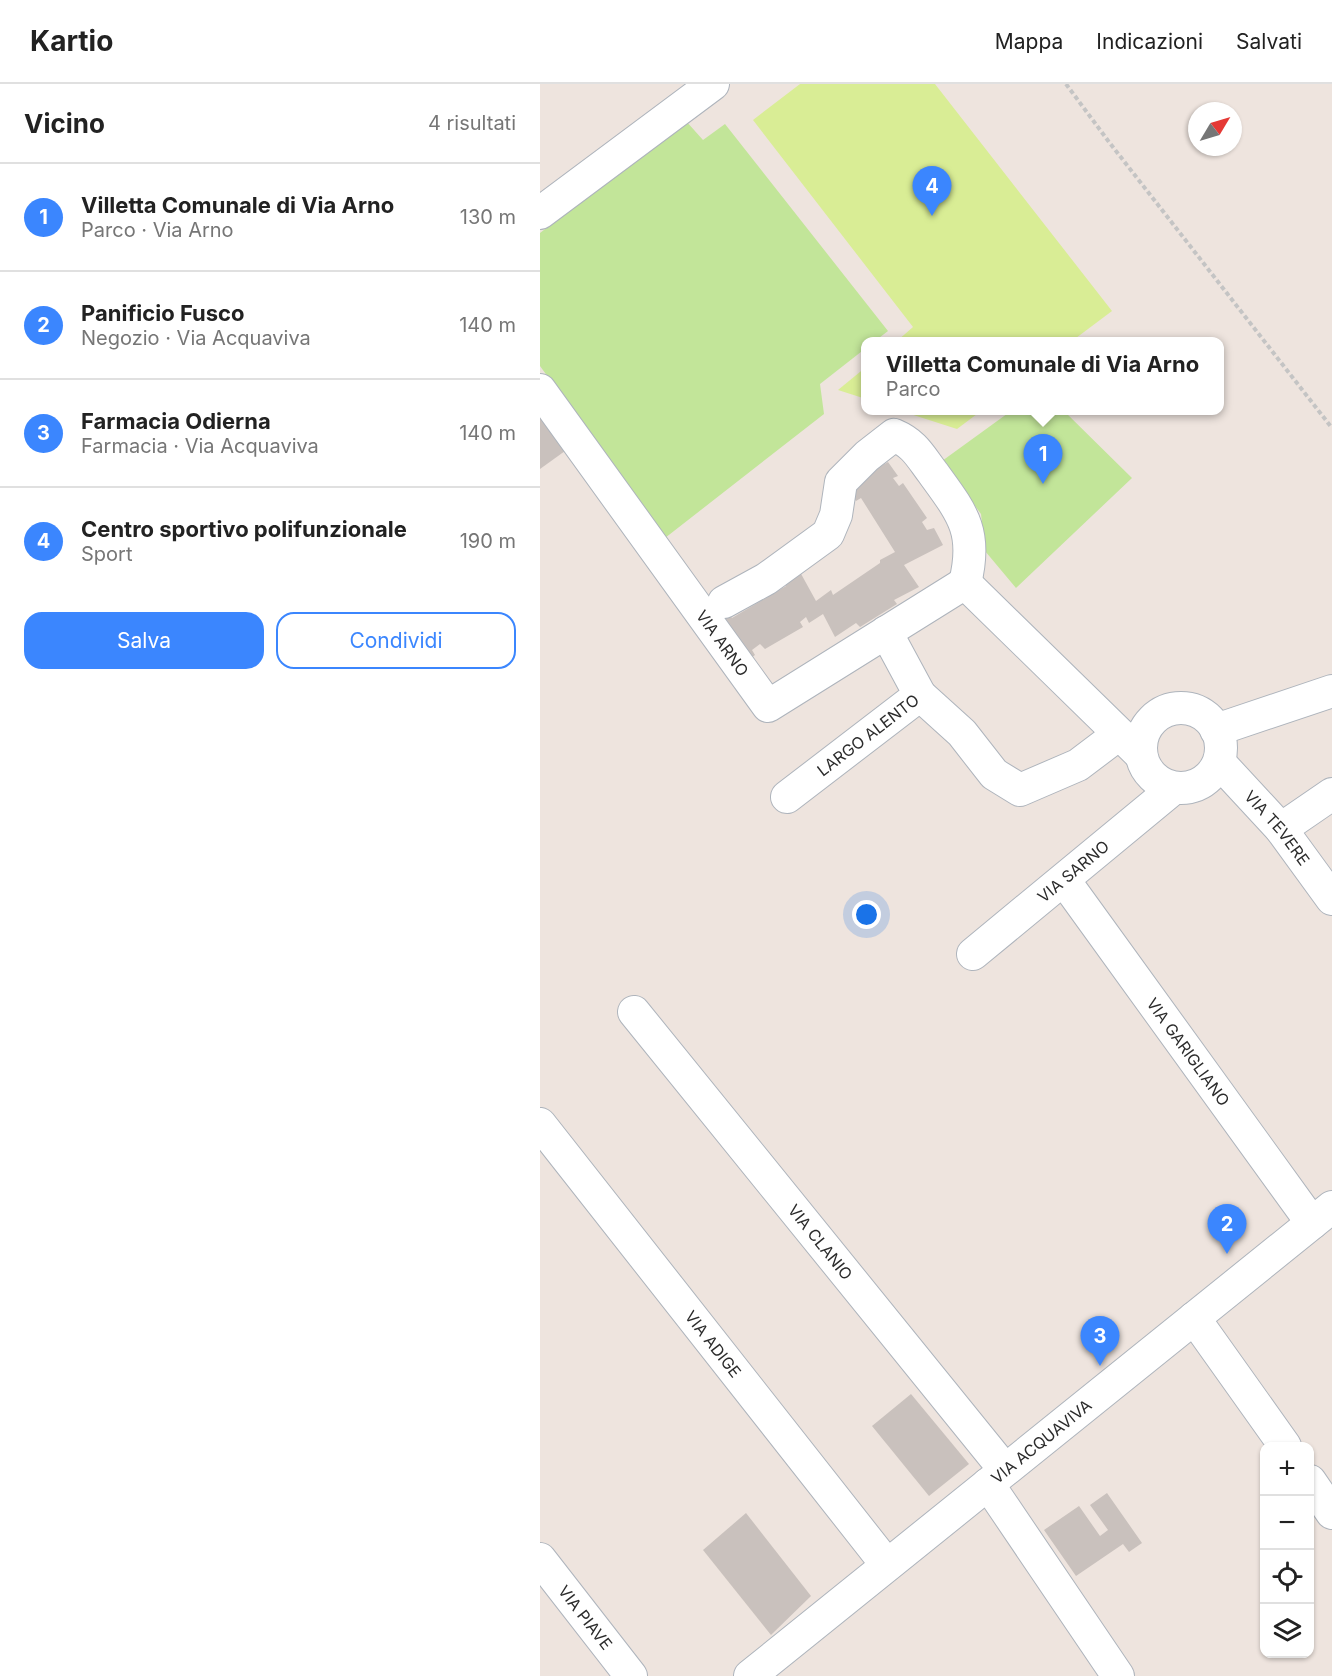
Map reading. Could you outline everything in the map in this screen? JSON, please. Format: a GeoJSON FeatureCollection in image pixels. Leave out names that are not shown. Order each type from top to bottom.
{"type":"FeatureCollection","features":[{"type":"Feature","properties":{"kind":"street"},"geometry":{"type":"LineString","coordinates":[[540,213],[713,84]]}},
{"type":"Feature","properties":{"kind":"street","name":"VIA ARNO"},"geometry":{"type":"LineString","coordinates":[[540,390],[768,706],[965,583],[971,561],[962,513],[908,441],[894,435],[867,456],[841,482],[836,515],[828,534],[766,579],[724,602]]}},
{"type":"Feature","properties":{"kind":"street"},"geometry":{"type":"LineString","coordinates":[[920,695],[962,733],[994,774],[1020,790],[1078,765],[1130,745],[1141,743],[1145,730],[1152,720],[1174,709],[1186,709],[1208,720],[1216,730],[1221,751],[1219,762],[1206,780],[1196,786],[1174,788],[1152,777],[1130,745],[965,583]]}},
{"type":"Feature","properties":{"kind":"street","name":"LARGO ALENTO"},"geometry":{"type":"LineString","coordinates":[[787,797],[920,695],[886,632]]}},
{"type":"Feature","properties":{"kind":"street"},"geometry":{"type":"LineString","coordinates":[[1216,730],[1332,691]]}},
{"type":"Feature","properties":{"kind":"street","name":"VIA TEVERE"},"geometry":{"type":"LineString","coordinates":[[1219,762],[1281,829],[1332,899]]}},
{"type":"Feature","properties":{"kind":"street","name":"VIA SARNO"},"geometry":{"type":"LineString","coordinates":[[973,954],[1174,788]]}},
{"type":"Feature","properties":{"kind":"street"},"geometry":{"type":"LineString","coordinates":[[1281,829],[1332,794]]}},
{"type":"Feature","properties":{"kind":"street","name":"VIA GARIGLIANO"},"geometry":{"type":"LineString","coordinates":[[1064,880],[1322,1215]]}},
{"type":"Feature","properties":{"kind":"street","name":"VIA CLANIO"},"geometry":{"type":"LineString","coordinates":[[634,1012],[997,1477],[1118,1676]]}},
{"type":"Feature","properties":{"kind":"street","name":"VIA ADIGE"},"geometry":{"type":"LineString","coordinates":[[540,1124],[887,1565]]}},
{"type":"Feature","properties":{"kind":"street","name":"VIA ACQUAVIVA"},"geometry":{"type":"LineString","coordinates":[[750,1676],[1322,1215]]}},
{"type":"Feature","properties":{"kind":"street"},"geometry":{"type":"LineString","coordinates":[[1194,1318],[1282,1442]]}},
{"type":"Feature","properties":{"kind":"street"},"geometry":{"type":"LineString","coordinates":[[1314,1487],[1332,1513]]}},
{"type":"Feature","properties":{"kind":"street","name":"VIA PIAVE"},"geometry":{"type":"LineString","coordinates":[[540,1559],[631,1676]]}},
{"type":"Feature","properties":{"kind":"path"},"geometry":{"type":"LineString","coordinates":[[1066,84],[1332,428]]}},
{"type":"Feature","properties":{"kind":"green space"},"geometry":{"type":"Polygon","coordinates":[[[800,84],[935,84],[1112,311],[1077,337],[902,337],[913,327],[753,120],[800,84]]]}},
{"type":"Feature","properties":{"kind":"green space"},"geometry":{"type":"Polygon","coordinates":[[[686,121],[703,140],[725,124],[888,331],[880,337],[861,337],[861,352],[820,384],[824,414],[665,538],[540,366],[540,233],[686,121]]]}},
{"type":"Feature","properties":{"kind":"green space"},"geometry":{"type":"Polygon","coordinates":[[[861,371],[861,397],[838,390],[861,371]]]}},
{"type":"Feature","properties":{"kind":"green space"},"geometry":{"type":"Polygon","coordinates":[[[913,415],[976,415],[957,429],[913,415]]]}},
{"type":"Feature","properties":{"kind":"green space"},"geometry":{"type":"Polygon","coordinates":[[[1005,415],[1068,415],[1132,478],[1016,588],[985,551],[981,514],[942,461],[1005,415]]]}},
{"type":"Feature","properties":{"kind":"building"},"geometry":{"type":"Polygon","coordinates":[[[540,415],[565,451],[540,469],[540,415]]]}},
{"type":"Feature","properties":{"kind":"building"},"geometry":{"type":"Polygon","coordinates":[[[888,462],[898,476],[893,478],[899,486],[903,483],[927,518],[922,522],[927,530],[934,528],[943,545],[904,565],[919,587],[894,600],[897,604],[860,627],[856,623],[835,637],[823,614],[809,623],[806,617],[800,622],[803,627],[765,649],[760,644],[752,650],[755,655],[742,665],[715,622],[729,614],[732,618],[786,586],[785,580],[800,572],[816,601],[831,590],[833,595],[880,563],[880,560],[895,552],[861,498],[856,501],[846,486],[888,462]]]}},
{"type":"Feature","properties":{"kind":"building"},"geometry":{"type":"Polygon","coordinates":[[[911,1394],[969,1464],[929,1496],[872,1426],[911,1394]]]}},
{"type":"Feature","properties":{"kind":"building"},"geometry":{"type":"Polygon","coordinates":[[[1107,1493],[1142,1543],[1129,1552],[1123,1544],[1076,1576],[1044,1530],[1079,1506],[1100,1536],[1108,1530],[1090,1505],[1107,1493]]]}},
{"type":"Feature","properties":{"kind":"building"},"geometry":{"type":"Polygon","coordinates":[[[746,1513],[811,1596],[771,1635],[703,1550],[746,1513]]]}},
{"type":"Feature","properties":{"kind":"place","name":"Centro sportivo polifunzionale"},"geometry":{"type":"Point","coordinates":[932,216]}},
{"type":"Feature","properties":{"kind":"place","name":"Villetta Comunale di Via Arno"},"geometry":{"type":"Point","coordinates":[1043,484]}},
{"type":"Feature","properties":{"kind":"place","name":"Panificio Fusco"},"geometry":{"type":"Point","coordinates":[1227,1254]}},
{"type":"Feature","properties":{"kind":"place","name":"Farmacia Odierna"},"geometry":{"type":"Point","coordinates":[1100,1366]}}]}
